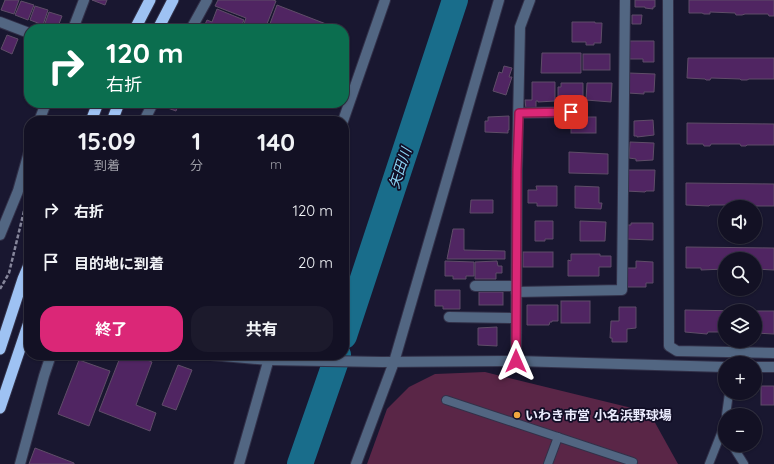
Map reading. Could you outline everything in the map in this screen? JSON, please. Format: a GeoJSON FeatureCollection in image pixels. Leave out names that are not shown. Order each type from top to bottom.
{"type":"FeatureCollection","features":[{"type":"Feature","properties":{"kind":"highway"},"geometry":{"type":"LineString","coordinates":[[138,24],[150,0]]}},
{"type":"Feature","properties":{"kind":"highway"},"geometry":{"type":"LineString","coordinates":[[161,24],[173,0]]}},
{"type":"Feature","properties":{"kind":"highway"},"geometry":{"type":"LineString","coordinates":[[0,349],[24,279]]}},
{"type":"Feature","properties":{"kind":"highway"},"geometry":{"type":"LineString","coordinates":[[0,408],[24,337]]}},
{"type":"Feature","properties":{"kind":"street"},"geometry":{"type":"LineString","coordinates":[[75,24],[84,0]]}},
{"type":"Feature","properties":{"kind":"street"},"geometry":{"type":"LineString","coordinates":[[194,24],[207,0]]}},
{"type":"Feature","properties":{"kind":"street"},"geometry":{"type":"LineString","coordinates":[[349,104],[385,0]]}},
{"type":"Feature","properties":{"kind":"street"},"geometry":{"type":"LineString","coordinates":[[356,464],[394,362],[499,0]]}},
{"type":"Feature","properties":{"kind":"street"},"geometry":{"type":"LineString","coordinates":[[516,361],[517,170],[520,27],[530,0]]}},
{"type":"Feature","properties":{"kind":"street"},"geometry":{"type":"LineString","coordinates":[[475,286],[516,289],[622,290],[625,0]]}},
{"type":"Feature","properties":{"kind":"street"},"geometry":{"type":"LineString","coordinates":[[668,0],[669,346],[677,351],[774,353]]}},
{"type":"Feature","properties":{"kind":"street"},"geometry":{"type":"LineString","coordinates":[[0,22],[24,31]]}},
{"type":"Feature","properties":{"kind":"street"},"geometry":{"type":"LineString","coordinates":[[519,113],[571,112]]}},
{"type":"Feature","properties":{"kind":"street"},"geometry":{"type":"LineString","coordinates":[[0,235],[18,191],[24,170]]}},
{"type":"Feature","properties":{"kind":"street"},"geometry":{"type":"LineString","coordinates":[[449,317],[516,318]]}},
{"type":"Feature","properties":{"kind":"street"},"geometry":{"type":"LineString","coordinates":[[20,464],[49,360]]}},
{"type":"Feature","properties":{"kind":"street"},"geometry":{"type":"LineString","coordinates":[[239,464],[269,360]]}},
{"type":"Feature","properties":{"kind":"street"},"geometry":{"type":"LineString","coordinates":[[283,360],[382,362],[516,361],[718,367]]}},
{"type":"Feature","properties":{"kind":"street"},"geometry":{"type":"LineString","coordinates":[[762,367],[774,367]]}},
{"type":"Feature","properties":{"kind":"lane"},"geometry":{"type":"LineString","coordinates":[[446,400],[633,462],[632,464]]}},
{"type":"Feature","properties":{"kind":"lane"},"geometry":{"type":"LineString","coordinates":[[548,464],[558,437]]}},
{"type":"Feature","properties":{"kind":"lane"},"geometry":{"type":"LineString","coordinates":[[709,464],[718,445]]}},
{"type":"Feature","properties":{"kind":"lane"},"geometry":{"type":"LineString","coordinates":[[736,452],[744,464]]}},
{"type":"Feature","properties":{"kind":"path"},"geometry":{"type":"LineString","coordinates":[[18,191],[24,194]]}},
{"type":"Feature","properties":{"kind":"path"},"geometry":{"type":"LineString","coordinates":[[0,289],[9,273],[24,212]]}},
{"type":"Feature","properties":{"kind":"shaded area","name":"いわき市営 小名浜野球場"},"geometry":{"type":"Polygon","coordinates":[[[485,372],[644,411],[653,419],[678,464],[367,464],[387,409],[409,387],[435,374],[485,372]]]}},
{"type":"Feature","properties":{"kind":"building"},"geometry":{"type":"Polygon","coordinates":[[[5,0],[19,0],[14,14],[1,10],[5,0]]]}},
{"type":"Feature","properties":{"kind":"building"},"geometry":{"type":"Polygon","coordinates":[[[92,0],[107,0],[105,5],[92,0]]]}},
{"type":"Feature","properties":{"kind":"building"},"geometry":{"type":"Polygon","coordinates":[[[218,0],[276,1],[267,24],[244,24],[246,18],[215,6],[218,0]]]}},
{"type":"Feature","properties":{"kind":"building"},"geometry":{"type":"Polygon","coordinates":[[[635,0],[655,0],[655,7],[653,7],[653,9],[635,7],[635,0]]]}},
{"type":"Feature","properties":{"kind":"building"},"geometry":{"type":"Polygon","coordinates":[[[689,0],[774,0],[774,16],[769,16],[768,14],[736,15],[735,13],[689,13],[689,0]]]}},
{"type":"Feature","properties":{"kind":"building"},"geometry":{"type":"Polygon","coordinates":[[[21,1],[34,5],[28,20],[15,15],[21,1]]]}},
{"type":"Feature","properties":{"kind":"building"},"geometry":{"type":"Polygon","coordinates":[[[277,5],[326,24],[270,24],[277,5]]]}},
{"type":"Feature","properties":{"kind":"building"},"geometry":{"type":"Polygon","coordinates":[[[35,6],[48,10],[43,24],[30,20],[35,6]]]}},
{"type":"Feature","properties":{"kind":"building"},"geometry":{"type":"Polygon","coordinates":[[[217,9],[244,20],[242,24],[205,24],[207,20],[212,22],[217,9]]]}},
{"type":"Feature","properties":{"kind":"building"},"geometry":{"type":"Polygon","coordinates":[[[49,12],[62,16],[59,24],[45,24],[49,12]]]}},
{"type":"Feature","properties":{"kind":"building"},"geometry":{"type":"Polygon","coordinates":[[[632,15],[642,15],[641,24],[632,24],[632,15]]]}},
{"type":"Feature","properties":{"kind":"building"},"geometry":{"type":"Polygon","coordinates":[[[572,22],[602,23],[601,43],[586,45],[586,42],[572,42],[572,22]]]}},
{"type":"Feature","properties":{"kind":"building"},"geometry":{"type":"Polygon","coordinates":[[[7,35],[18,39],[12,54],[1,49],[7,35]]]}},
{"type":"Feature","properties":{"kind":"building"},"geometry":{"type":"Polygon","coordinates":[[[629,41],[654,41],[654,62],[643,62],[643,59],[629,59],[629,41]]]}},
{"type":"Feature","properties":{"kind":"building"},"geometry":{"type":"Polygon","coordinates":[[[542,53],[581,53],[581,73],[541,73],[542,53]]]}},
{"type":"Feature","properties":{"kind":"building"},"geometry":{"type":"Polygon","coordinates":[[[583,54],[610,54],[610,70],[583,70],[583,54]]]}},
{"type":"Feature","properties":{"kind":"building"},"geometry":{"type":"Polygon","coordinates":[[[688,58],[774,58],[774,79],[741,80],[711,78],[710,80],[706,80],[687,78],[688,58]]]}},
{"type":"Feature","properties":{"kind":"building"},"geometry":{"type":"Polygon","coordinates":[[[504,66],[512,68],[509,77],[512,77],[506,95],[493,91],[499,72],[502,73],[504,66]]]}},
{"type":"Feature","properties":{"kind":"building"},"geometry":{"type":"Polygon","coordinates":[[[629,73],[655,74],[654,92],[644,92],[644,94],[628,93],[629,73]]]}},
{"type":"Feature","properties":{"kind":"building"},"geometry":{"type":"Polygon","coordinates":[[[532,82],[555,82],[555,101],[536,101],[536,109],[526,109],[525,100],[532,100],[532,82]]]}},
{"type":"Feature","properties":{"kind":"building"},"geometry":{"type":"Polygon","coordinates":[[[561,83],[583,83],[583,102],[558,102],[558,87],[561,87],[561,83]]]}},
{"type":"Feature","properties":{"kind":"building"},"geometry":{"type":"Polygon","coordinates":[[[587,83],[612,83],[611,102],[586,100],[587,83]]]}},
{"type":"Feature","properties":{"kind":"building"},"geometry":{"type":"Polygon","coordinates":[[[168,108],[177,108],[176,111],[168,108]]]}},
{"type":"Feature","properties":{"kind":"building"},"geometry":{"type":"Polygon","coordinates":[[[509,116],[508,133],[485,132],[485,121],[488,121],[488,117],[509,116]]]}},
{"type":"Feature","properties":{"kind":"building"},"geometry":{"type":"Polygon","coordinates":[[[571,117],[596,117],[596,133],[571,133],[571,117]]]}},
{"type":"Feature","properties":{"kind":"building"},"geometry":{"type":"Polygon","coordinates":[[[653,120],[654,135],[634,136],[634,121],[653,120]]]}},
{"type":"Feature","properties":{"kind":"building"},"geometry":{"type":"Polygon","coordinates":[[[687,123],[774,124],[774,145],[741,146],[740,144],[711,144],[710,146],[704,146],[703,144],[687,144],[687,123]]]}},
{"type":"Feature","properties":{"kind":"building"},"geometry":{"type":"Polygon","coordinates":[[[630,142],[654,143],[653,160],[636,161],[636,159],[629,158],[630,142]]]}},
{"type":"Feature","properties":{"kind":"building"},"geometry":{"type":"Polygon","coordinates":[[[569,152],[608,154],[608,174],[569,173],[569,152]]]}},
{"type":"Feature","properties":{"kind":"building"},"geometry":{"type":"Polygon","coordinates":[[[627,170],[655,170],[654,191],[626,191],[627,170]]]}},
{"type":"Feature","properties":{"kind":"building"},"geometry":{"type":"Polygon","coordinates":[[[686,183],[774,184],[774,206],[762,206],[762,200],[718,200],[718,205],[686,205],[686,183]]]}},
{"type":"Feature","properties":{"kind":"building"},"geometry":{"type":"Polygon","coordinates":[[[536,186],[557,186],[557,206],[537,206],[537,203],[528,203],[528,190],[537,190],[536,186]]]}},
{"type":"Feature","properties":{"kind":"building"},"geometry":{"type":"Polygon","coordinates":[[[575,186],[599,187],[599,203],[602,203],[601,209],[575,208],[575,186]]]}},
{"type":"Feature","properties":{"kind":"building"},"geometry":{"type":"Polygon","coordinates":[[[471,200],[493,200],[493,213],[470,213],[471,200]]]}},
{"type":"Feature","properties":{"kind":"building"},"geometry":{"type":"Polygon","coordinates":[[[535,221],[553,221],[553,239],[535,241],[535,221]]]}},
{"type":"Feature","properties":{"kind":"building"},"geometry":{"type":"Polygon","coordinates":[[[580,221],[606,222],[605,241],[580,241],[580,221]]]}},
{"type":"Feature","properties":{"kind":"building"},"geometry":{"type":"Polygon","coordinates":[[[631,223],[653,223],[653,240],[625,239],[626,225],[631,225],[631,223]]]}},
{"type":"Feature","properties":{"kind":"building"},"geometry":{"type":"Polygon","coordinates":[[[453,229],[464,229],[464,250],[505,251],[505,259],[447,259],[453,229]]]}},
{"type":"Feature","properties":{"kind":"building"},"geometry":{"type":"Polygon","coordinates":[[[686,247],[774,248],[774,270],[762,269],[762,252],[718,252],[718,269],[701,270],[701,268],[686,268],[686,247]]]}},
{"type":"Feature","properties":{"kind":"building"},"geometry":{"type":"Polygon","coordinates":[[[523,252],[553,252],[553,267],[523,267],[523,252]]]}},
{"type":"Feature","properties":{"kind":"building"},"geometry":{"type":"Polygon","coordinates":[[[571,254],[600,254],[600,256],[611,256],[611,267],[599,267],[599,276],[568,276],[568,260],[571,261],[571,254]]]}},
{"type":"Feature","properties":{"kind":"building"},"geometry":{"type":"Polygon","coordinates":[[[445,261],[474,262],[474,276],[466,276],[466,279],[453,279],[453,276],[445,276],[445,261]]]}},
{"type":"Feature","properties":{"kind":"building"},"geometry":{"type":"Polygon","coordinates":[[[497,261],[498,266],[502,266],[502,273],[496,273],[496,279],[475,279],[475,262],[497,261]]]}},
{"type":"Feature","properties":{"kind":"building"},"geometry":{"type":"Polygon","coordinates":[[[636,261],[653,262],[653,283],[646,283],[646,287],[626,287],[626,268],[636,268],[636,261]]]}},
{"type":"Feature","properties":{"kind":"building"},"geometry":{"type":"Polygon","coordinates":[[[435,290],[460,290],[460,309],[443,309],[443,306],[435,306],[435,290]]]}},
{"type":"Feature","properties":{"kind":"building"},"geometry":{"type":"Polygon","coordinates":[[[479,292],[503,292],[503,305],[479,305],[479,292]]]}},
{"type":"Feature","properties":{"kind":"building"},"geometry":{"type":"Polygon","coordinates":[[[561,301],[590,301],[590,323],[561,323],[561,301]]]}},
{"type":"Feature","properties":{"kind":"building"},"geometry":{"type":"Polygon","coordinates":[[[527,305],[558,305],[558,321],[552,321],[549,325],[527,325],[527,305]]]}},
{"type":"Feature","properties":{"kind":"building"},"geometry":{"type":"Polygon","coordinates":[[[619,307],[636,307],[636,328],[627,329],[627,342],[612,342],[612,338],[610,338],[611,321],[619,321],[619,307]]]}},
{"type":"Feature","properties":{"kind":"building"},"geometry":{"type":"Polygon","coordinates":[[[685,310],[718,311],[718,332],[708,332],[707,334],[685,332],[685,310]]]}},
{"type":"Feature","properties":{"kind":"building"},"geometry":{"type":"Polygon","coordinates":[[[762,311],[774,311],[774,334],[762,333],[762,311]]]}},
{"type":"Feature","properties":{"kind":"building"},"geometry":{"type":"Polygon","coordinates":[[[497,327],[497,346],[478,345],[478,328],[497,327]]]}},
{"type":"Feature","properties":{"kind":"building"},"geometry":{"type":"Polygon","coordinates":[[[79,360],[110,371],[89,426],[58,414],[79,360]]]}},
{"type":"Feature","properties":{"kind":"building"},"geometry":{"type":"Polygon","coordinates":[[[119,360],[147,360],[152,362],[136,405],[156,413],[150,431],[99,411],[119,360]]]}},
{"type":"Feature","properties":{"kind":"building"},"geometry":{"type":"Polygon","coordinates":[[[178,365],[192,370],[176,410],[162,405],[178,365]]]}},
{"type":"Feature","properties":{"kind":"building"},"geometry":{"type":"Polygon","coordinates":[[[762,386],[774,386],[774,405],[761,405],[762,386]]]}},
{"type":"Feature","properties":{"kind":"building"},"geometry":{"type":"Polygon","coordinates":[[[35,448],[74,463],[74,464],[29,464],[35,448]]]}},
{"type":"Feature","properties":{"kind":"waterway","name":"矢田川"},"geometry":{"type":"LineString","coordinates":[[349,321],[455,0]]}},
{"type":"Feature","properties":{"kind":"waterway","name":"矢田川"},"geometry":{"type":"LineString","coordinates":[[300,464],[336,360]]}},
{"type":"Feature","properties":{"kind":"place","name":"いわき市営 小名浜野球場"},"geometry":{"type":"Point","coordinates":[517,415]}},
{"type":"Feature","properties":{"kind":"route"},"geometry":{"type":"LineString","coordinates":[[516,361],[517,170],[519,113],[571,112]]}}]}
